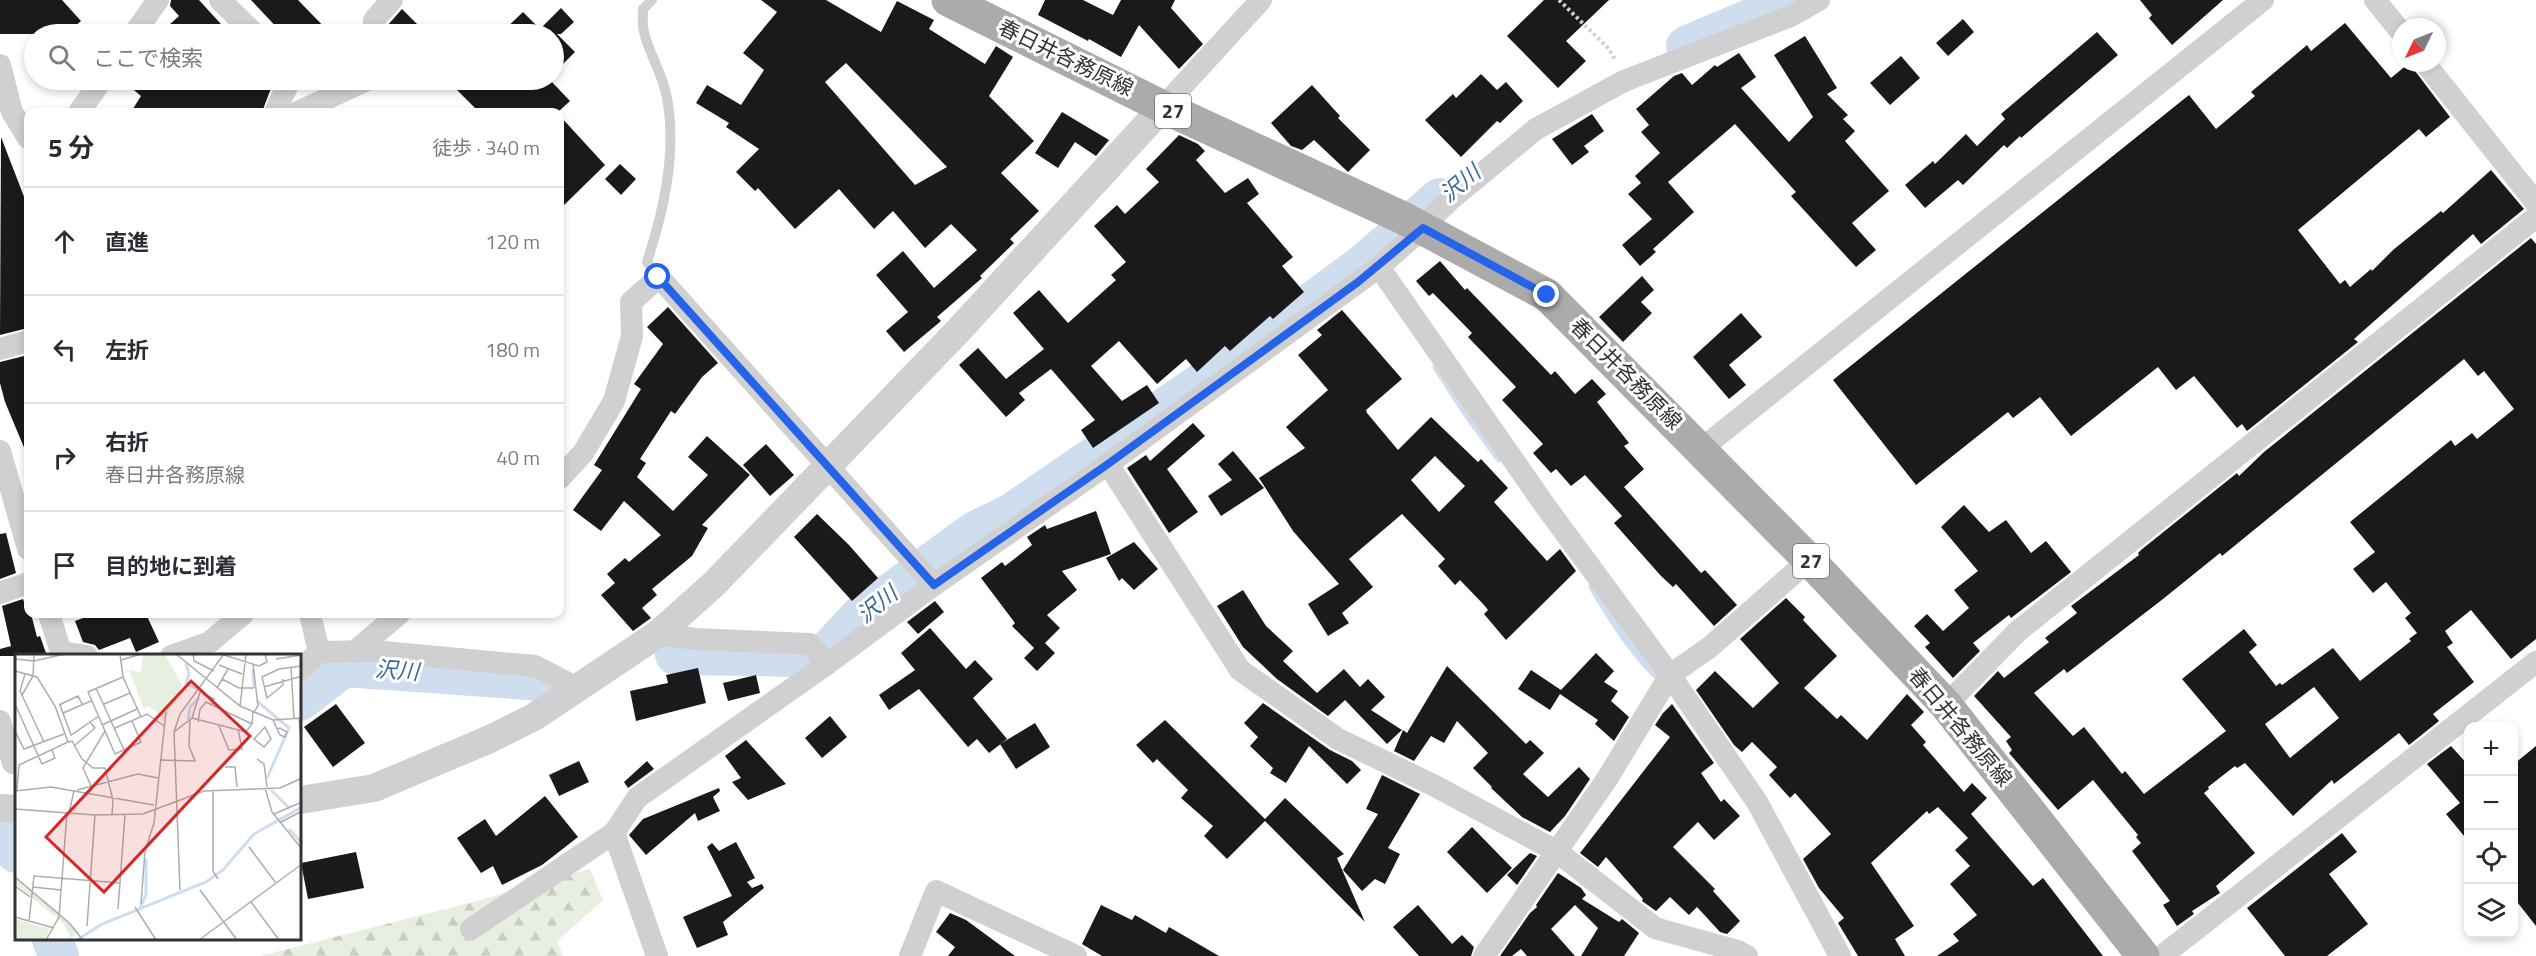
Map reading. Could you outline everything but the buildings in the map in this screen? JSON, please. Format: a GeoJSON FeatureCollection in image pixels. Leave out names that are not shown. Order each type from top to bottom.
{"type":"FeatureCollection","features":[{"type":"Feature","properties":{"kind":"main road","name":"春日井各務原線"},"geometry":{"type":"LineString","coordinates":[[948,0],[1163,107],[1412,223],[1547,295],[1701,449],[1946,705],[2144,955]]}},
{"type":"Feature","properties":{"kind":"street"},"geometry":{"type":"LineString","coordinates":[[141,24],[158,0]]}},
{"type":"Feature","properties":{"kind":"street"},"geometry":{"type":"LineString","coordinates":[[220,0],[245,24]]}},
{"type":"Feature","properties":{"kind":"street"},"geometry":{"type":"LineString","coordinates":[[374,24],[374,20],[392,0]]}},
{"type":"Feature","properties":{"kind":"street"},"geometry":{"type":"LineString","coordinates":[[302,800],[374,788],[490,739],[534,717],[579,689],[658,634],[714,584],[958,331],[1261,0]]}},
{"type":"Feature","properties":{"kind":"street"},"geometry":{"type":"LineString","coordinates":[[471,929],[614,833],[637,798],[827,664],[934,585],[1108,464],[1378,267],[1412,223],[1439,209],[1536,129],[1624,81],[1791,16],[1819,0]]}},
{"type":"Feature","properties":{"kind":"street"},"geometry":{"type":"LineString","coordinates":[[1701,449],[2263,0]]}},
{"type":"Feature","properties":{"kind":"street"},"geometry":{"type":"LineString","coordinates":[[2375,0],[2392,21]]}},
{"type":"Feature","properties":{"kind":"street"},"geometry":{"type":"LineString","coordinates":[[0,65],[12,112],[24,132]]}},
{"type":"Feature","properties":{"kind":"street"},"geometry":{"type":"LineString","coordinates":[[2432,72],[2536,203]]}},
{"type":"Feature","properties":{"kind":"street"},"geometry":{"type":"LineString","coordinates":[[82,108],[95,90]]}},
{"type":"Feature","properties":{"kind":"street"},"geometry":{"type":"LineString","coordinates":[[277,108],[285,90]]}},
{"type":"Feature","properties":{"kind":"street"},"geometry":{"type":"LineString","coordinates":[[307,108],[345,90]]}},
{"type":"Feature","properties":{"kind":"street"},"geometry":{"type":"LineString","coordinates":[[1946,705],[2018,631],[2536,217]]}},
{"type":"Feature","properties":{"kind":"street"},"geometry":{"type":"LineString","coordinates":[[1378,267],[1546,507],[1670,675],[1757,802],[1840,956]]}},
{"type":"Feature","properties":{"kind":"street"},"geometry":{"type":"LineString","coordinates":[[564,474],[583,453],[614,401],[632,336],[631,302],[658,277],[934,585]]}},
{"type":"Feature","properties":{"kind":"street"},"geometry":{"type":"LineString","coordinates":[[0,349],[24,342]]}},
{"type":"Feature","properties":{"kind":"street"},"geometry":{"type":"LineString","coordinates":[[0,452],[3,481],[24,538]]}},
{"type":"Feature","properties":{"kind":"street"},"geometry":{"type":"LineString","coordinates":[[1108,464],[1240,670],[1338,739],[1435,786],[1556,852],[1655,928],[1741,954]]}},
{"type":"Feature","properties":{"kind":"street"},"geometry":{"type":"LineString","coordinates":[[1484,956],[1607,779],[1670,675],[1710,647],[1809,560]]}},
{"type":"Feature","properties":{"kind":"street"},"geometry":{"type":"LineString","coordinates":[[0,593],[24,584]]}},
{"type":"Feature","properties":{"kind":"street"},"geometry":{"type":"LineString","coordinates":[[50,618],[61,652],[74,654]]}},
{"type":"Feature","properties":{"kind":"street"},"geometry":{"type":"LineString","coordinates":[[177,654],[210,642],[238,618]]}},
{"type":"Feature","properties":{"kind":"street"},"geometry":{"type":"LineString","coordinates":[[311,618],[319,652]]}},
{"type":"Feature","properties":{"kind":"street"},"geometry":{"type":"LineString","coordinates":[[354,652],[394,618]]}},
{"type":"Feature","properties":{"kind":"street"},"geometry":{"type":"LineString","coordinates":[[658,634],[696,639],[810,644],[827,664]]}},
{"type":"Feature","properties":{"kind":"street"},"geometry":{"type":"LineString","coordinates":[[302,668],[319,652],[373,651],[535,666],[579,689]]}},
{"type":"Feature","properties":{"kind":"street"},"geometry":{"type":"LineString","coordinates":[[2144,955],[2536,662]]}},
{"type":"Feature","properties":{"kind":"street"},"geometry":{"type":"LineString","coordinates":[[0,721],[10,767]]}},
{"type":"Feature","properties":{"kind":"street"},"geometry":{"type":"LineString","coordinates":[[0,808],[15,809]]}},
{"type":"Feature","properties":{"kind":"street"},"geometry":{"type":"LineString","coordinates":[[614,833],[657,956]]}},
{"type":"Feature","properties":{"kind":"street"},"geometry":{"type":"LineString","coordinates":[[910,956],[936,891],[1076,956]]}},
{"type":"Feature","properties":{"kind":"lane"},"geometry":{"type":"LineString","coordinates":[[652,0],[643,9],[644,31],[660,71],[667,98],[670,144],[662,217],[647,262],[658,277]]}},
{"type":"Feature","properties":{"kind":"path"},"geometry":{"type":"LineString","coordinates":[[1559,0],[1609,50],[1617,64]]}},
{"type":"Feature","properties":{"kind":"green space"},"geometry":{"type":"Polygon","coordinates":[[[590,869],[603,900],[557,941],[563,956],[260,956],[477,901],[590,869]]]}},
{"type":"Feature","properties":{"kind":"waterway","name":"沢川"},"geometry":{"type":"LineString","coordinates":[[1686,46],[1794,0]]}},
{"type":"Feature","properties":{"kind":"waterway","name":"沢川"},"geometry":{"type":"LineString","coordinates":[[833,645],[862,614],[935,560],[975,531],[1012,513],[1198,385],[1361,266],[1440,198]]}},
{"type":"Feature","properties":{"kind":"waterway"},"geometry":{"type":"LineString","coordinates":[[1436,367],[1499,459]]}},
{"type":"Feature","properties":{"kind":"waterway"},"geometry":{"type":"LineString","coordinates":[[1592,587],[1633,649],[1662,681]]}},
{"type":"Feature","properties":{"kind":"waterway","name":"沢川"},"geometry":{"type":"LineString","coordinates":[[675,655],[805,657]]}},
{"type":"Feature","properties":{"kind":"waterway","name":"沢川"},"geometry":{"type":"LineString","coordinates":[[302,699],[344,667],[542,681]]}},
{"type":"Feature","properties":{"kind":"waterway","name":"沢川"},"geometry":{"type":"LineString","coordinates":[[11,829],[9,835],[15,850]]}},
{"type":"Feature","properties":{"kind":"waterway","name":"沢川"},"geometry":{"type":"LineString","coordinates":[[52,941],[59,956]]}},
{"type":"Feature","properties":{"kind":"route"},"geometry":{"type":"LineString","coordinates":[[658,277],[934,585],[1108,464],[1358,282],[1423,228],[1547,295]]}}]}
